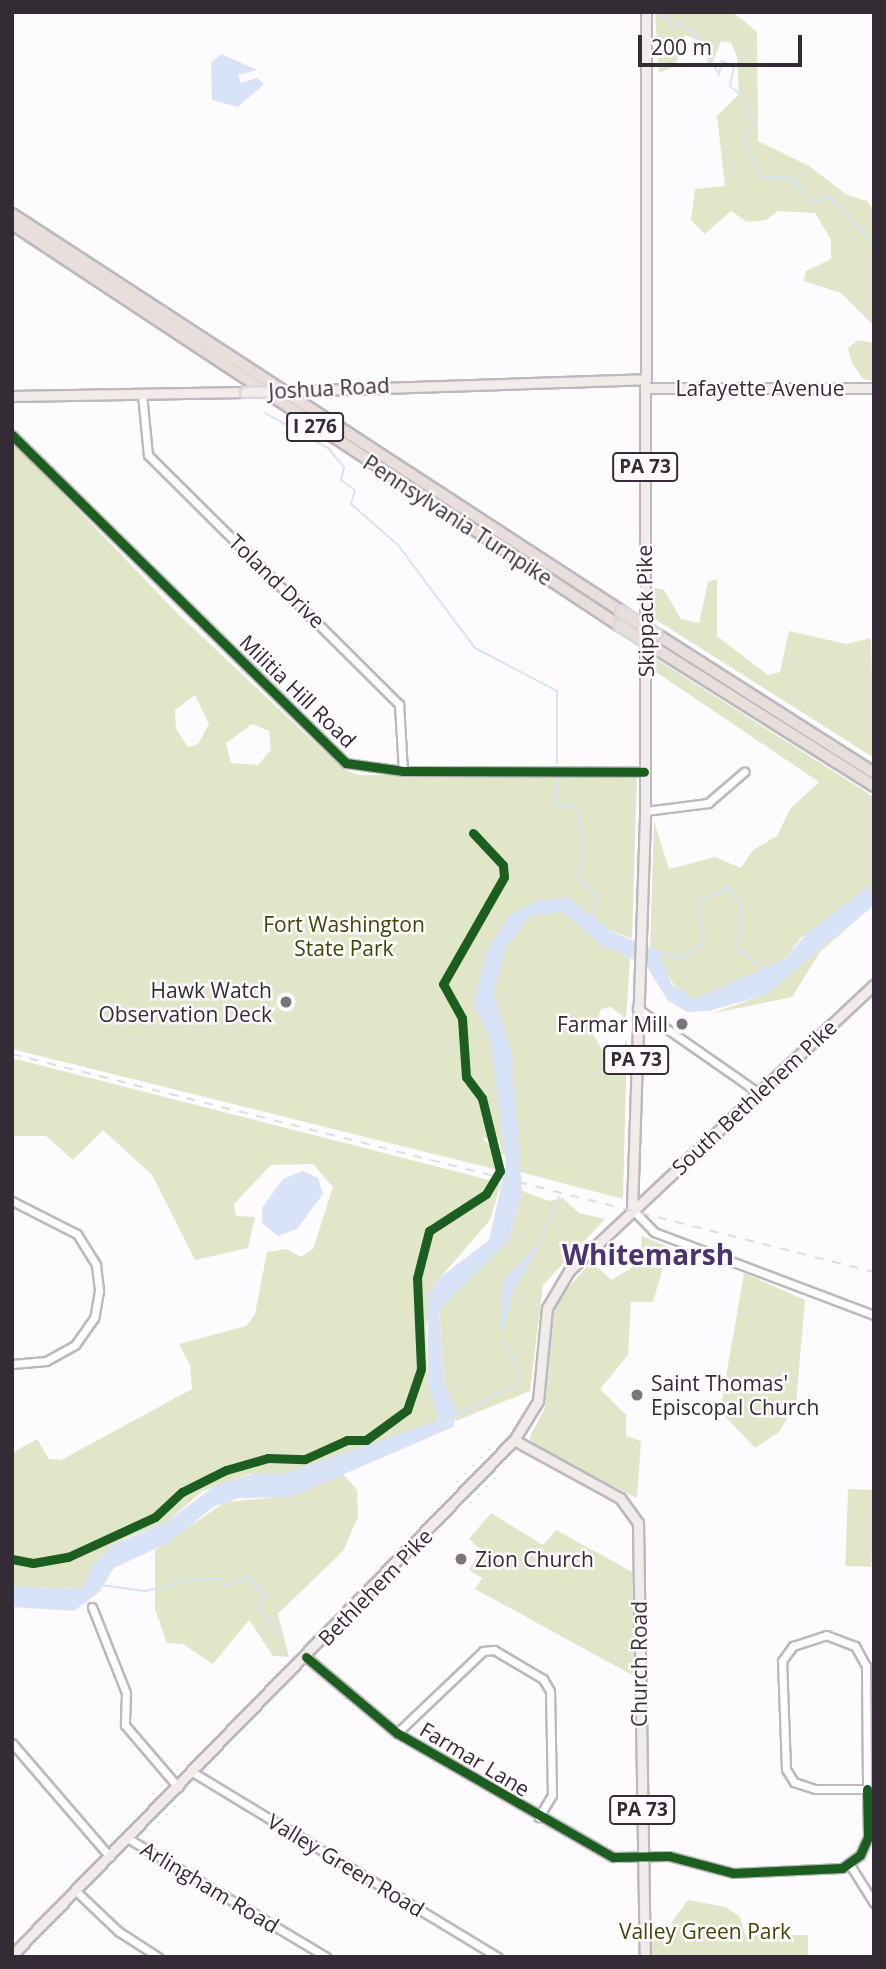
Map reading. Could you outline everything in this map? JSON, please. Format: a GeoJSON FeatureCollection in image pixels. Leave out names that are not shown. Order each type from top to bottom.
{"type":"FeatureCollection","features":[{"type":"Feature","properties":{"kind":"highway","name":"Pennsylvania Turnpike"},"geometry":{"type":"LineString","coordinates":[[12,214],[874,773]]}},
{"type":"Feature","properties":{"kind":"highway","name":"Pennsylvania Turnpike"},"geometry":{"type":"LineString","coordinates":[[12,224],[620,626],[874,786]]}},
{"type":"Feature","properties":{"kind":"main road","name":"Skippack Pike"},"geometry":{"type":"LineString","coordinates":[[632,1209],[645,811],[646,12]]}},
{"type":"Feature","properties":{"kind":"main road","name":"Lafayette Avenue"},"geometry":{"type":"LineString","coordinates":[[646,383],[874,388]]}},
{"type":"Feature","properties":{"kind":"main road","name":"Joshua Road"},"geometry":{"type":"LineString","coordinates":[[12,396],[646,383]]}},
{"type":"Feature","properties":{"kind":"main road","name":"South Bethlehem Pike"},"geometry":{"type":"LineString","coordinates":[[632,1209],[874,985]]}},
{"type":"Feature","properties":{"kind":"main road"},"geometry":{"type":"LineString","coordinates":[[633,1182],[653,1191]]}},
{"type":"Feature","properties":{"kind":"main road","name":"Bethlehem Pike"},"geometry":{"type":"LineString","coordinates":[[12,1955],[194,1773],[514,1440],[538,1401],[547,1308],[569,1271],[632,1209]]}},
{"type":"Feature","properties":{"kind":"main road","name":"Church Road"},"geometry":{"type":"LineString","coordinates":[[514,1440],[620,1498],[636,1516],[645,1957]]}},
{"type":"Feature","properties":{"kind":"street","name":"Toland Drive"},"geometry":{"type":"LineString","coordinates":[[142,394],[148,455],[399,705],[403,771]]}},
{"type":"Feature","properties":{"kind":"street","name":"Militia Hill Road"},"geometry":{"type":"LineString","coordinates":[[12,435],[346,763],[403,771],[644,772]]}},
{"type":"Feature","properties":{"kind":"street"},"geometry":{"type":"LineString","coordinates":[[645,811],[708,803],[744,772]]}},
{"type":"Feature","properties":{"kind":"street"},"geometry":{"type":"LineString","coordinates":[[637,1008],[759,1093]]}},
{"type":"Feature","properties":{"kind":"street"},"geometry":{"type":"LineString","coordinates":[[12,1201],[77,1234],[96,1265],[99,1291],[94,1318],[75,1345],[46,1362],[12,1364]]}},
{"type":"Feature","properties":{"kind":"street"},"geometry":{"type":"LineString","coordinates":[[632,1209],[654,1232],[874,1315]]}},
{"type":"Feature","properties":{"kind":"street"},"geometry":{"type":"LineString","coordinates":[[92,1607],[126,1693],[125,1725],[178,1787]]}},
{"type":"Feature","properties":{"kind":"street"},"geometry":{"type":"LineString","coordinates":[[867,1789],[815,1789],[794,1782],[786,1769],[782,1661],[793,1646],[811,1636],[842,1638],[866,1666],[869,1837],[850,1865],[874,1903]]}},
{"type":"Feature","properties":{"kind":"street"},"geometry":{"type":"LineString","coordinates":[[397,1733],[482,1651],[494,1650],[542,1679],[550,1691],[552,1796],[539,1817]]}},
{"type":"Feature","properties":{"kind":"street","name":"Farmar Lane"},"geometry":{"type":"LineString","coordinates":[[306,1657],[397,1733],[539,1817],[613,1857],[669,1856],[733,1873],[850,1865]]}},
{"type":"Feature","properties":{"kind":"street"},"geometry":{"type":"LineString","coordinates":[[12,1743],[110,1857]]}},
{"type":"Feature","properties":{"kind":"street","name":"Valley Green Road"},"geometry":{"type":"LineString","coordinates":[[194,1773],[498,1957]]}},
{"type":"Feature","properties":{"kind":"street","name":"Arlingham Road"},"geometry":{"type":"LineString","coordinates":[[129,1839],[326,1957]]}},
{"type":"Feature","properties":{"kind":"street"},"geometry":{"type":"LineString","coordinates":[[77,1892],[118,1931],[158,1957]]}},
{"type":"Feature","properties":{"kind":"green space"},"geometry":{"type":"Polygon","coordinates":[[[655,12],[733,12],[757,32],[758,141],[809,166],[847,195],[867,201],[874,211],[874,326],[841,293],[804,281],[806,271],[831,259],[831,240],[815,213],[778,211],[766,220],[747,222],[731,211],[705,234],[691,220],[695,189],[725,186],[717,116],[739,94],[737,57],[731,43],[721,41],[711,67],[695,39],[685,35],[675,66],[659,73],[655,12]]]}},
{"type":"Feature","properties":{"kind":"green space"},"geometry":{"type":"Polygon","coordinates":[[[858,340],[874,343],[874,381],[863,379],[852,363],[848,348],[858,340]]]}},
{"type":"Feature","properties":{"kind":"green space","name":"Fort Washington State Park"},"geometry":{"type":"Polygon","coordinates":[[[12,441],[178,614],[343,769],[358,775],[637,775],[632,939],[569,915],[601,945],[630,958],[626,1019],[611,1007],[601,1009],[593,1034],[606,1056],[620,1055],[627,1039],[623,1199],[520,1172],[507,1032],[515,1157],[501,1154],[500,1141],[482,1138],[493,1148],[498,1170],[12,1049],[12,441]],[[195,695],[175,710],[176,729],[188,747],[198,744],[209,724],[195,695]],[[252,724],[226,743],[231,763],[258,765],[271,750],[269,731],[252,724]]]}},
{"type":"Feature","properties":{"kind":"green space"},"geometry":{"type":"Polygon","coordinates":[[[717,579],[717,636],[768,675],[780,672],[789,631],[846,644],[871,638],[874,758],[653,618],[655,588],[664,590],[681,619],[699,623],[708,582],[717,579]]]}},
{"type":"Feature","properties":{"kind":"green space"},"geometry":{"type":"Polygon","coordinates":[[[653,657],[874,797],[874,883],[800,939],[785,959],[695,999],[679,993],[650,946],[654,821],[669,869],[715,857],[741,868],[753,850],[777,836],[790,809],[819,782],[653,670],[653,657]]]}},
{"type":"Feature","properties":{"kind":"green space"},"geometry":{"type":"Polygon","coordinates":[[[874,905],[820,952],[792,997],[710,1014],[764,995],[874,905]]]}},
{"type":"Feature","properties":{"kind":"green space"},"geometry":{"type":"Polygon","coordinates":[[[12,1058],[501,1183],[490,1220],[433,1286],[426,1329],[428,1384],[440,1414],[436,1424],[284,1474],[250,1474],[203,1491],[165,1523],[124,1539],[99,1558],[82,1589],[12,1586],[12,1453],[37,1439],[49,1459],[61,1460],[192,1389],[190,1365],[179,1344],[246,1326],[255,1314],[267,1252],[286,1249],[301,1257],[313,1249],[333,1187],[313,1164],[271,1165],[234,1204],[236,1216],[255,1217],[248,1248],[195,1260],[152,1175],[103,1130],[73,1160],[46,1136],[12,1136],[12,1058]]]}},
{"type":"Feature","properties":{"kind":"green space"},"geometry":{"type":"Polygon","coordinates":[[[522,1191],[549,1201],[563,1198],[579,1213],[605,1219],[543,1285],[530,1391],[456,1421],[444,1383],[439,1309],[509,1240],[522,1191]]]}},
{"type":"Feature","properties":{"kind":"green space"},"geometry":{"type":"Polygon","coordinates":[[[642,1236],[669,1247],[653,1302],[631,1302],[628,1355],[600,1389],[626,1415],[626,1436],[641,1441],[637,1498],[531,1446],[530,1436],[545,1408],[551,1321],[561,1296],[592,1261],[611,1280],[628,1270],[640,1261],[642,1236]]]}},
{"type":"Feature","properties":{"kind":"green space"},"geometry":{"type":"Polygon","coordinates":[[[744,1273],[805,1300],[796,1404],[779,1432],[755,1448],[720,1411],[744,1273]]]}},
{"type":"Feature","properties":{"kind":"green space"},"geometry":{"type":"Polygon","coordinates":[[[343,1474],[357,1490],[358,1517],[343,1551],[278,1614],[289,1657],[273,1656],[249,1620],[213,1664],[183,1644],[167,1643],[155,1609],[155,1550],[225,1502],[279,1497],[343,1474]]]}},
{"type":"Feature","properties":{"kind":"green space"},"geometry":{"type":"Polygon","coordinates":[[[848,1489],[874,1490],[871,1567],[845,1566],[848,1489]]]}},
{"type":"Feature","properties":{"kind":"green space"},"geometry":{"type":"Polygon","coordinates":[[[491,1513],[543,1545],[556,1530],[636,1574],[634,1676],[475,1589],[482,1578],[469,1570],[481,1550],[469,1539],[491,1513]]]}},
{"type":"Feature","properties":{"kind":"green space","name":"Valley Green Park"},"geometry":{"type":"Polygon","coordinates":[[[688,1900],[726,1907],[740,1917],[745,1935],[808,1935],[808,1957],[648,1957],[647,1940],[672,1940],[672,1922],[688,1900]]]}},
{"type":"Feature","properties":{"kind":"water"},"geometry":{"type":"Polygon","coordinates":[[[221,54],[258,70],[238,75],[241,83],[257,78],[264,84],[238,107],[212,100],[211,63],[221,54]]]}},
{"type":"Feature","properties":{"kind":"water"},"geometry":{"type":"Polygon","coordinates":[[[874,883],[874,905],[765,995],[709,1011],[687,1012],[668,1001],[646,965],[601,945],[563,912],[530,916],[506,947],[494,994],[512,1054],[522,1191],[509,1240],[439,1309],[444,1382],[457,1411],[453,1427],[291,1497],[239,1498],[213,1507],[170,1542],[114,1568],[99,1592],[74,1611],[12,1607],[12,1586],[82,1589],[93,1565],[114,1544],[165,1523],[216,1485],[257,1473],[284,1474],[439,1420],[428,1384],[428,1296],[438,1279],[489,1240],[506,1165],[490,1038],[473,1003],[487,951],[509,916],[537,900],[569,898],[612,932],[659,951],[672,985],[695,999],[785,959],[808,932],[874,883]]]}},
{"type":"Feature","properties":{"kind":"water"},"geometry":{"type":"Polygon","coordinates":[[[303,1171],[318,1178],[323,1194],[297,1229],[278,1236],[262,1223],[262,1208],[283,1179],[303,1171]]]}},
{"type":"Feature","properties":{"kind":"water"},"geometry":{"type":"Polygon","coordinates":[[[543,1239],[513,1293],[499,1340],[503,1280],[543,1239]]]}},
{"type":"Feature","properties":{"kind":"waterway"},"geometry":{"type":"LineString","coordinates":[[656,12],[698,36],[719,75],[722,61],[734,67],[730,86],[742,96],[753,125],[742,138],[762,177],[794,179],[809,203],[830,197],[874,244]]}},
{"type":"Feature","properties":{"kind":"waterway"},"geometry":{"type":"LineString","coordinates":[[265,413],[328,448],[344,467],[341,480],[355,490],[351,504],[398,545],[475,648],[557,691],[557,764]]}},
{"type":"Feature","properties":{"kind":"waterway"},"geometry":{"type":"LineString","coordinates":[[559,774],[555,804],[576,808],[578,815],[584,861],[577,878],[599,899],[591,918]]}},
{"type":"Feature","properties":{"kind":"waterway"},"geometry":{"type":"LineString","coordinates":[[657,952],[683,958],[703,945],[697,902],[729,888],[741,905],[739,950],[767,971]]}},
{"type":"Feature","properties":{"kind":"waterway"},"geometry":{"type":"LineString","coordinates":[[541,1240],[559,1197]]}},
{"type":"Feature","properties":{"kind":"waterway"},"geometry":{"type":"LineString","coordinates":[[457,1415],[518,1384],[518,1367],[500,1339]]}},
{"type":"Feature","properties":{"kind":"waterway"},"geometry":{"type":"LineString","coordinates":[[101,1585],[145,1591],[190,1580],[219,1578],[226,1586],[247,1577],[267,1596],[258,1606],[280,1635]]}},
{"type":"Feature","properties":{"kind":"railway"},"geometry":{"type":"LineString","coordinates":[[12,1054],[874,1272]]}},
{"type":"Feature","properties":{"kind":"cycle path"},"geometry":{"type":"LineString","coordinates":[[12,435],[346,763],[403,771],[644,772]]}},
{"type":"Feature","properties":{"kind":"cycle path"},"geometry":{"type":"LineString","coordinates":[[12,1559],[33,1563],[68,1557],[155,1517],[182,1492],[226,1470],[268,1458],[305,1459],[347,1440],[366,1440],[407,1410],[421,1369],[417,1278],[429,1231],[486,1194],[500,1171],[482,1098],[466,1077],[462,1018],[443,984],[504,877],[503,865],[473,833]]}},
{"type":"Feature","properties":{"kind":"cycle path"},"geometry":{"type":"LineString","coordinates":[[306,1657],[397,1733],[613,1857],[669,1856],[733,1873],[842,1868],[860,1855],[868,1837],[867,1789]]}},
{"type":"Feature","properties":{"kind":"place","name":"Hawk Watch Observation Deck"},"geometry":{"type":"Point","coordinates":[286,1002]}},
{"type":"Feature","properties":{"kind":"place","name":"Farmar Mill"},"geometry":{"type":"Point","coordinates":[682,1024]}},
{"type":"Feature","properties":{"kind":"place","name":"Saint Thomas' Episcopal Church"},"geometry":{"type":"Point","coordinates":[637,1395]}},
{"type":"Feature","properties":{"kind":"place","name":"Zion Church"},"geometry":{"type":"Point","coordinates":[461,1559]}},
{"type":"Feature","properties":{"kind":"district","name":"Whitemarsh"},"geometry":{"type":"Point","coordinates":[648,1254]}}]}
